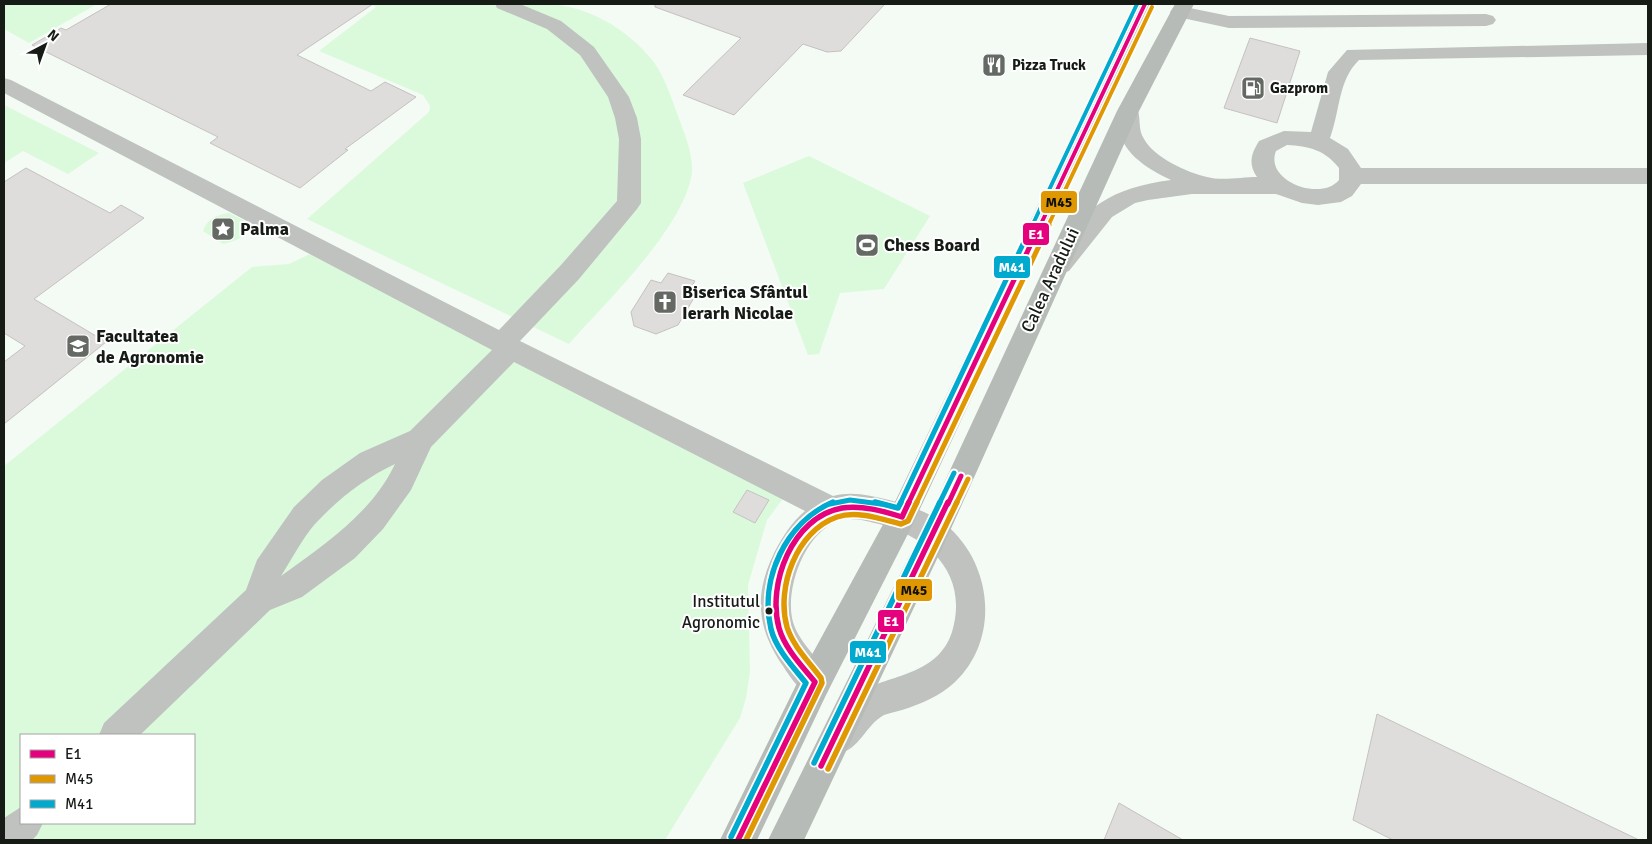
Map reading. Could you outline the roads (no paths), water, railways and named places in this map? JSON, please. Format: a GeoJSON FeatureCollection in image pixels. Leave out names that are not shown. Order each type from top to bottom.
{"type":"FeatureCollection","features":[{"type":"Feature","properties":{"kind":"main road","name":"Calea Aradului"},"geometry":{"type":"LineString","coordinates":[[738,840],[815,682],[902,517],[1145,4]]}},
{"type":"Feature","properties":{"kind":"main road","name":"Calea Aradului"},"geometry":{"type":"LineString","coordinates":[[786,840],[935,533],[1128,111],[1182,8]]}},
{"type":"Feature","properties":{"kind":"lane"},"geometry":{"type":"LineString","coordinates":[[117,734],[258,599],[291,587],[344,548],[373,520],[401,481],[420,439],[506,346],[628,203],[630,140],[626,118],[618,97],[587,51],[554,25],[504,4]]}},
{"type":"Feature","properties":{"kind":"lane"},"geometry":{"type":"LineString","coordinates":[[1182,8],[1229,22],[1481,12],[1507,51]]}},
{"type":"Feature","properties":{"kind":"lane"},"geometry":{"type":"LineString","coordinates":[[1318,142],[1322,133],[1332,88],[1342,62],[1354,54],[1648,49]]}},
{"type":"Feature","properties":{"kind":"lane"},"geometry":{"type":"LineString","coordinates":[[4,86],[506,346],[831,510],[814,522],[795,543],[780,571],[776,586],[775,606],[779,627],[785,643],[815,682]]}},
{"type":"Feature","properties":{"kind":"lane"},"geometry":{"type":"LineString","coordinates":[[1128,111],[1129,132],[1140,148],[1158,164],[1205,185],[1229,179],[1260,159],[1267,146],[1274,141],[1300,138],[1318,142],[1343,157],[1350,166],[1352,176],[1349,186],[1340,194],[1311,198],[1279,186],[1266,173],[1260,159]]}},
{"type":"Feature","properties":{"kind":"lane"},"geometry":{"type":"LineString","coordinates":[[1352,176],[1648,176]]}},
{"type":"Feature","properties":{"kind":"lane"},"geometry":{"type":"LineString","coordinates":[[1051,276],[1081,237],[1109,207],[1132,196],[1160,190],[1205,185],[1279,186]]}},
{"type":"Feature","properties":{"kind":"lane"},"geometry":{"type":"LineString","coordinates":[[258,599],[268,570],[304,516],[332,489],[370,462],[420,439]]}},
{"type":"Feature","properties":{"kind":"lane","name":"Calea Aradului"},"geometry":{"type":"LineString","coordinates":[[822,764],[862,711],[873,703],[912,691],[928,683],[954,660],[962,647],[969,628],[971,595],[960,563],[935,533],[902,517],[871,508],[850,507],[831,510]]}},
{"type":"Feature","properties":{"kind":"lane"},"geometry":{"type":"LineString","coordinates":[[6,840],[24,824]]}},
{"type":"Feature","properties":{"kind":"place","name":"Pizza Truck"},"geometry":{"type":"Point","coordinates":[994,65]}},
{"type":"Feature","properties":{"kind":"place","name":"Gazprom"},"geometry":{"type":"Point","coordinates":[1253,88]}},
{"type":"Feature","properties":{"kind":"place","name":"Palma"},"geometry":{"type":"Point","coordinates":[223,229]}},
{"type":"Feature","properties":{"kind":"place","name":"Chess Board"},"geometry":{"type":"Point","coordinates":[867,245]}},
{"type":"Feature","properties":{"kind":"place","name":"Biserica Sfântul Ierarh Nicolae"},"geometry":{"type":"Point","coordinates":[665,302]}},
{"type":"Feature","properties":{"kind":"place","name":"Facultatea de Agronomie"},"geometry":{"type":"Point","coordinates":[78,346]}},
{"type":"Feature","properties":{"kind":"place","name":"Institutul Agronomic"},"geometry":{"type":"Point","coordinates":[769,611]}}]}
